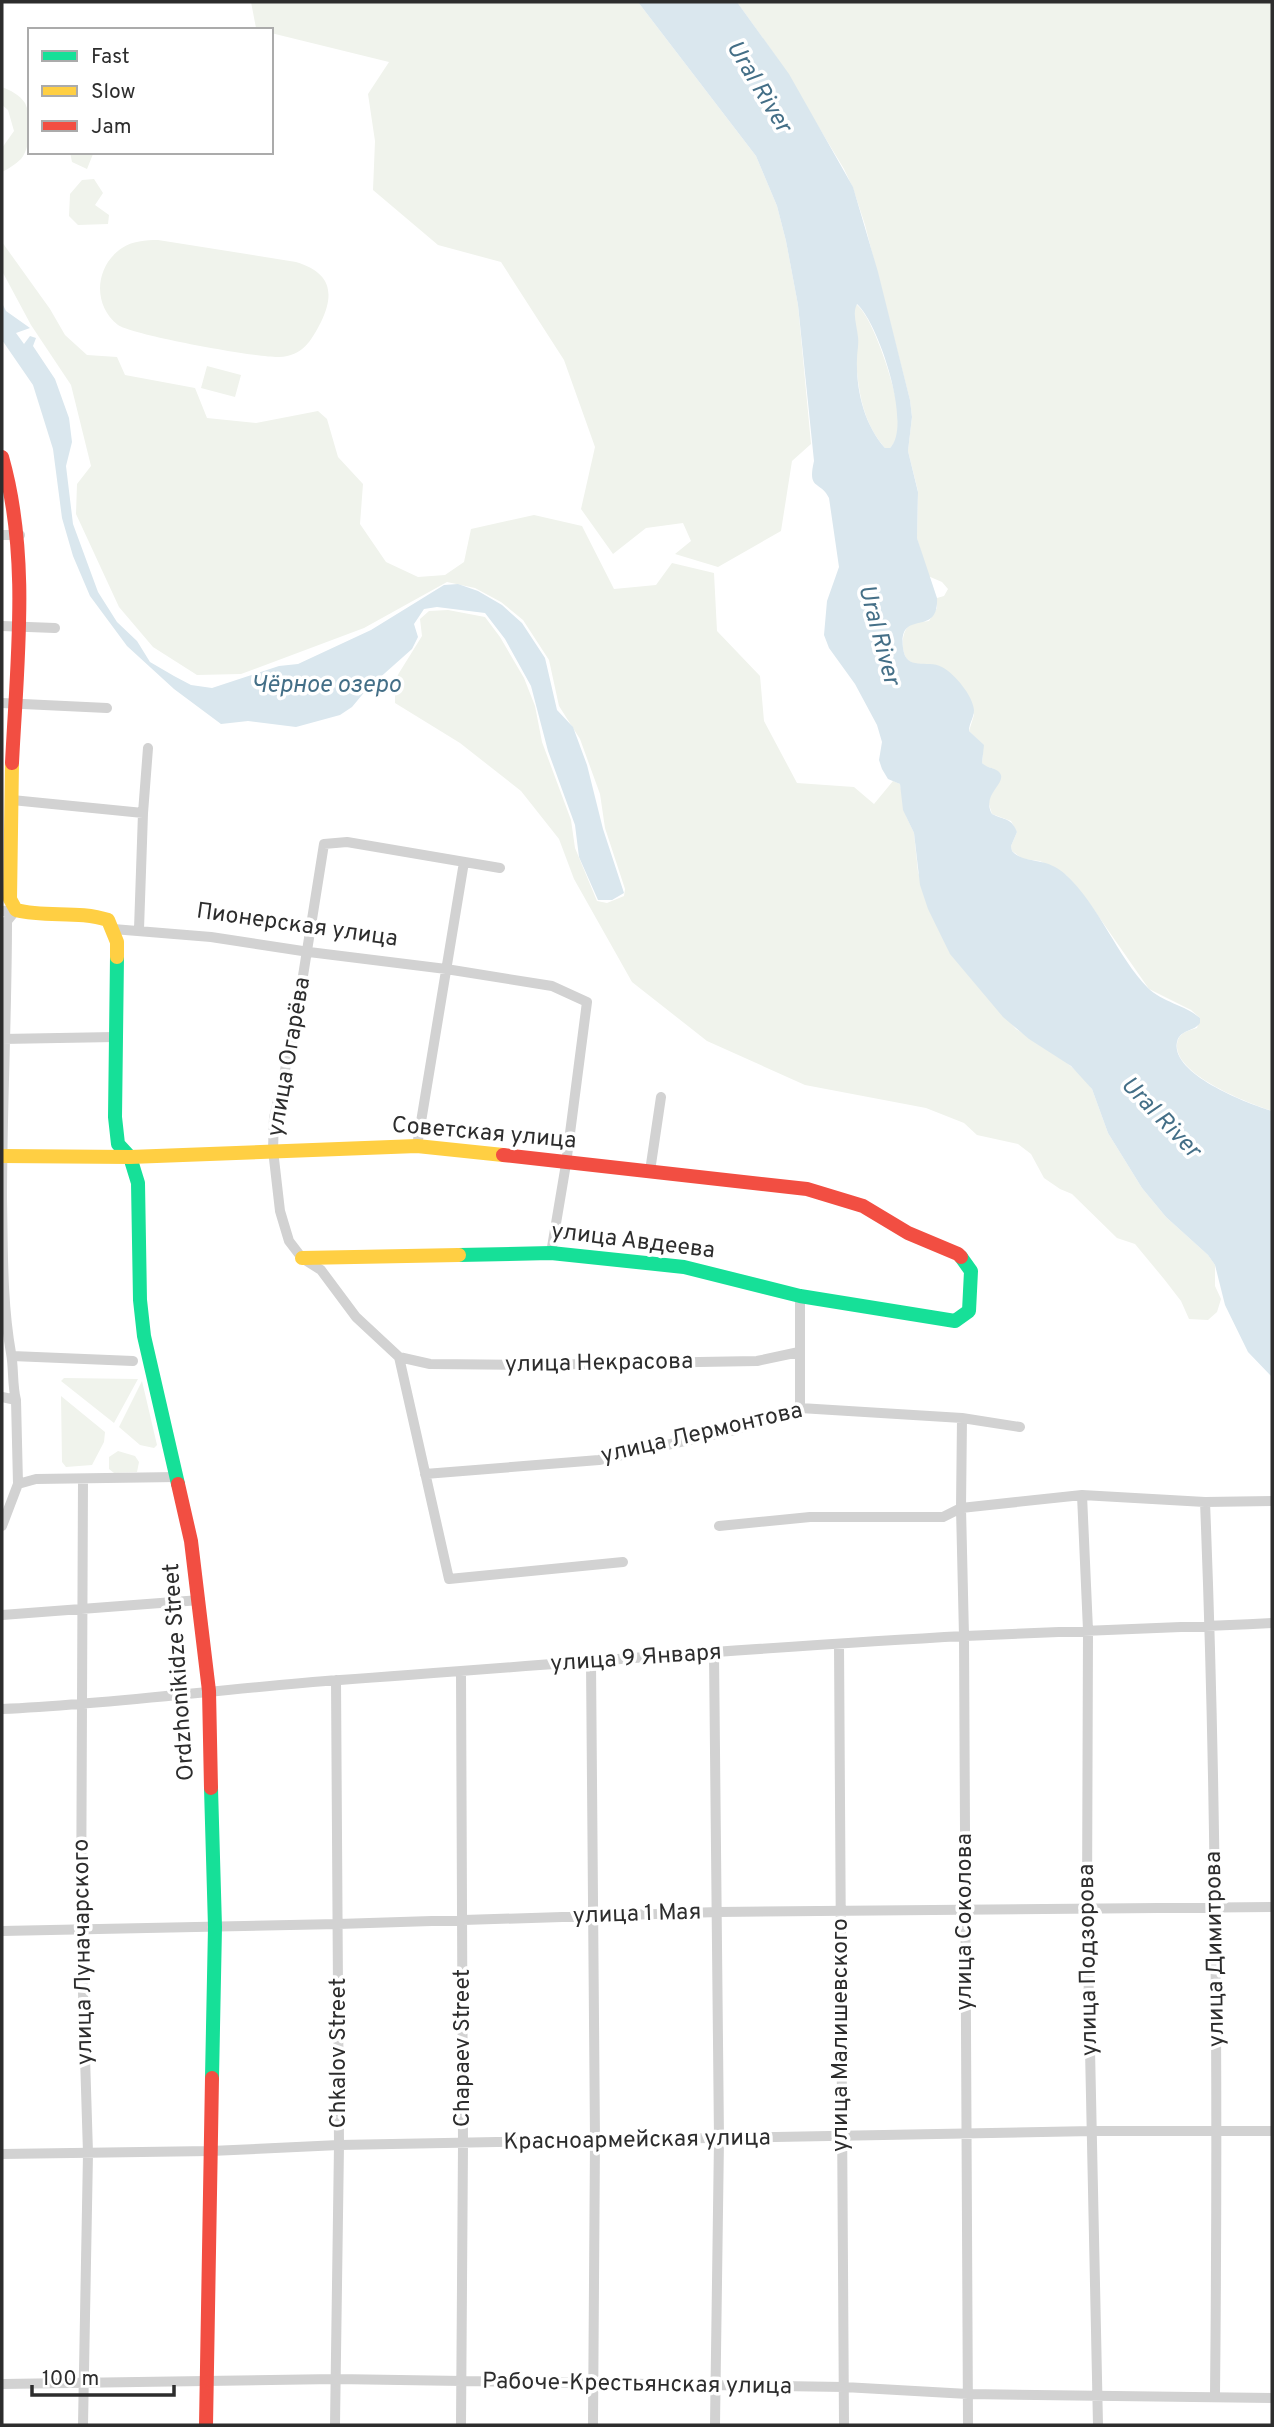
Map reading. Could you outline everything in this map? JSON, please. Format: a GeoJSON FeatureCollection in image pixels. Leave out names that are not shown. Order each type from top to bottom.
{"type":"FeatureCollection","features":[{"type":"Feature","properties":{"kind":"main road"},"geometry":{"type":"LineString","coordinates":[[2,457],[16,508],[21,573],[18,627],[8,703],[12,800],[9,911]]}},
{"type":"Feature","properties":{"kind":"main road","name":"Пионерская улица"},"geometry":{"type":"LineString","coordinates":[[9,911],[29,915],[97,915],[108,920],[113,929]]}},
{"type":"Feature","properties":{"kind":"main road","name":"Ordzhonikidze Street"},"geometry":{"type":"LineString","coordinates":[[113,929],[118,950],[115,1037],[115,1117],[118,1144],[130,1157],[138,1183],[140,1300],[144,1336],[191,1541],[209,1690],[215,1927],[206,2425]]}},
{"type":"Feature","properties":{"kind":"main road","name":"Советская улица"},"geometry":{"type":"LineString","coordinates":[[2,1156],[130,1157],[417,1146],[807,1189],[863,1206],[908,1233],[958,1254],[971,1271],[969,1311],[955,1321]]}},
{"type":"Feature","properties":{"kind":"main road","name":"улица Авдеева"},"geometry":{"type":"LineString","coordinates":[[302,1258],[551,1252],[684,1267],[800,1296],[955,1321]]}},
{"type":"Feature","properties":{"kind":"street"},"geometry":{"type":"LineString","coordinates":[[2,535],[20,535]]}},
{"type":"Feature","properties":{"kind":"street"},"geometry":{"type":"LineString","coordinates":[[2,626],[55,628]]}},
{"type":"Feature","properties":{"kind":"street"},"geometry":{"type":"LineString","coordinates":[[8,703],[107,708]]}},
{"type":"Feature","properties":{"kind":"street"},"geometry":{"type":"LineString","coordinates":[[139,929],[148,748]]}},
{"type":"Feature","properties":{"kind":"street"},"geometry":{"type":"LineString","coordinates":[[12,800],[143,813]]}},
{"type":"Feature","properties":{"kind":"street","name":"улица Огарёва"},"geometry":{"type":"LineString","coordinates":[[399,1357],[356,1317],[321,1270],[302,1258],[289,1241],[280,1211],[273,1150],[274,1118],[309,952],[324,844],[346,842],[464,862]]}},
{"type":"Feature","properties":{"kind":"street"},"geometry":{"type":"LineString","coordinates":[[417,1146],[464,862],[500,868]]}},
{"type":"Feature","properties":{"kind":"street"},"geometry":{"type":"LineString","coordinates":[[2,1527],[18,1484],[16,1401],[2,1279],[4,1039],[9,911]]}},
{"type":"Feature","properties":{"kind":"street","name":"Пионерская улица"},"geometry":{"type":"LineString","coordinates":[[113,929],[139,929],[211,937],[446,969],[552,986],[587,1002],[566,1164]]}},
{"type":"Feature","properties":{"kind":"street"},"geometry":{"type":"LineString","coordinates":[[4,1039],[115,1037]]}},
{"type":"Feature","properties":{"kind":"street"},"geometry":{"type":"LineString","coordinates":[[650,1171],[661,1097]]}},
{"type":"Feature","properties":{"kind":"street"},"geometry":{"type":"LineString","coordinates":[[551,1252],[566,1164]]}},
{"type":"Feature","properties":{"kind":"street"},"geometry":{"type":"LineString","coordinates":[[800,1296],[800,1408]]}},
{"type":"Feature","properties":{"kind":"street","name":"улица Некрасова"},"geometry":{"type":"LineString","coordinates":[[399,1357],[430,1364],[540,1365],[757,1361],[799,1352]]}},
{"type":"Feature","properties":{"kind":"street"},"geometry":{"type":"LineString","coordinates":[[12,1356],[133,1361]]}},
{"type":"Feature","properties":{"kind":"street"},"geometry":{"type":"LineString","coordinates":[[399,1357],[449,1579],[623,1562]]}},
{"type":"Feature","properties":{"kind":"street"},"geometry":{"type":"LineString","coordinates":[[2,1397],[16,1401]]}},
{"type":"Feature","properties":{"kind":"street","name":"улица Лермонтова"},"geometry":{"type":"LineString","coordinates":[[425,1474],[599,1460],[734,1430],[800,1408],[962,1418],[1020,1427]]}},
{"type":"Feature","properties":{"kind":"street","name":"улица Соколова"},"geometry":{"type":"LineString","coordinates":[[962,1418],[968,2425]]}},
{"type":"Feature","properties":{"kind":"street"},"geometry":{"type":"LineString","coordinates":[[18,1484],[36,1479],[177,1477]]}},
{"type":"Feature","properties":{"kind":"street","name":"улица Луначарского"},"geometry":{"type":"LineString","coordinates":[[83,1479],[81,1928],[88,2152],[83,2425]]}},
{"type":"Feature","properties":{"kind":"street"},"geometry":{"type":"LineString","coordinates":[[719,1526],[810,1517],[943,1517],[961,1508],[1082,1495],[1205,1502],[1272,1500]]}},
{"type":"Feature","properties":{"kind":"street","name":"улица Подзорова"},"geometry":{"type":"LineString","coordinates":[[1082,1495],[1088,1630],[1087,1908],[1098,2425]]}},
{"type":"Feature","properties":{"kind":"street","name":"улица Димитрова"},"geometry":{"type":"LineString","coordinates":[[1205,1502],[1217,1908],[1215,2396]]}},
{"type":"Feature","properties":{"kind":"street"},"geometry":{"type":"LineString","coordinates":[[2,1615],[200,1600]]}},
{"type":"Feature","properties":{"kind":"street","name":"улица 9 Января"},"geometry":{"type":"LineString","coordinates":[[2,1709],[83,1706],[209,1690],[839,1644],[1272,1623]]}},
{"type":"Feature","properties":{"kind":"street","name":"улица Малишевского"},"geometry":{"type":"LineString","coordinates":[[839,1644],[844,2425]]}},
{"type":"Feature","properties":{"kind":"street"},"geometry":{"type":"LineString","coordinates":[[714,1654],[719,2139],[715,2425]]}},
{"type":"Feature","properties":{"kind":"street"},"geometry":{"type":"LineString","coordinates":[[591,1662],[595,2140],[593,2425]]}},
{"type":"Feature","properties":{"kind":"street","name":"Chapaev Street"},"geometry":{"type":"LineString","coordinates":[[461,1672],[461,2425]]}},
{"type":"Feature","properties":{"kind":"street","name":"Chkalov Street"},"geometry":{"type":"LineString","coordinates":[[335,2425],[339,2145],[336,1680]]}},
{"type":"Feature","properties":{"kind":"street","name":"улица 1 Мая"},"geometry":{"type":"LineString","coordinates":[[2,1931],[718,1912],[1272,1907]]}},
{"type":"Feature","properties":{"kind":"street","name":"Красноармейская улица"},"geometry":{"type":"LineString","coordinates":[[2,2154],[595,2140],[1093,2131],[1272,2131]]}},
{"type":"Feature","properties":{"kind":"street","name":"Рабоче-Крестьянская улица"},"geometry":{"type":"LineString","coordinates":[[2,2384],[336,2379],[844,2388],[968,2394],[1272,2398]]}},
{"type":"Feature","properties":{"kind":"shaded area"},"geometry":{"type":"Polygon","coordinates":[[[251,2],[638,2],[756,156],[777,206],[798,305],[811,444],[792,461],[781,531],[718,567],[675,554],[691,541],[683,523],[646,528],[613,554],[581,509],[595,447],[564,360],[501,262],[438,245],[373,190],[375,141],[368,94],[389,62],[273,33],[273,28],[256,28],[251,2]]]}},
{"type":"Feature","properties":{"kind":"shaded area"},"geometry":{"type":"Polygon","coordinates":[[[737,2],[1272,2],[1272,1111],[1214,1086],[1187,1066],[1179,1055],[1178,1040],[1184,1033],[1197,1028],[1200,1018],[1191,1010],[1149,989],[1092,907],[1066,875],[1040,861],[1023,859],[1012,851],[1011,846],[1017,832],[1011,821],[992,814],[988,801],[994,769],[982,763],[981,744],[969,731],[974,715],[964,692],[943,669],[913,663],[906,658],[903,641],[906,630],[913,623],[929,621],[937,608],[937,598],[944,596],[948,589],[942,582],[928,576],[917,538],[918,491],[908,451],[912,417],[910,400],[865,225],[844,169],[777,58],[737,2]]]}},
{"type":"Feature","properties":{"kind":"shaded area"},"geometry":{"type":"Polygon","coordinates":[[[2,87],[15,93],[25,103],[28,144],[21,159],[2,172],[2,148],[14,131],[8,110],[2,105],[2,87]]]}},
{"type":"Feature","properties":{"kind":"shaded area"},"geometry":{"type":"Polygon","coordinates":[[[70,154],[93,154],[87,169],[72,162],[70,154]]]}},
{"type":"Feature","properties":{"kind":"shaded area"},"geometry":{"type":"Polygon","coordinates":[[[94,179],[103,193],[95,205],[109,215],[108,224],[78,225],[69,216],[70,194],[82,180],[94,179]]]}},
{"type":"Feature","properties":{"kind":"shaded area"},"geometry":{"type":"Polygon","coordinates":[[[158,240],[296,262],[316,271],[326,284],[328,301],[314,335],[294,354],[279,357],[196,345],[118,325],[110,317],[101,297],[100,286],[106,265],[126,246],[139,241],[158,240]]]}},
{"type":"Feature","properties":{"kind":"shaded area"},"geometry":{"type":"Polygon","coordinates":[[[2,242],[50,309],[65,335],[87,355],[117,357],[125,375],[195,388],[207,418],[256,423],[318,411],[327,419],[338,457],[363,484],[360,524],[386,562],[418,577],[445,575],[464,562],[471,529],[534,515],[582,526],[614,589],[656,585],[672,563],[714,573],[717,631],[760,676],[764,721],[797,783],[854,787],[874,804],[893,781],[900,784],[906,816],[914,833],[918,872],[937,926],[950,953],[1016,1029],[1058,1055],[1084,1078],[1092,1089],[1108,1133],[1142,1188],[1166,1217],[1208,1255],[1215,1265],[1215,1286],[1221,1299],[1217,1312],[1208,1320],[1189,1319],[1181,1301],[1135,1244],[1117,1238],[1072,1194],[1044,1178],[1031,1154],[1018,1144],[977,1135],[964,1123],[926,1108],[805,1085],[707,1041],[632,982],[574,879],[559,839],[521,791],[460,743],[395,703],[395,681],[422,636],[420,619],[429,611],[448,610],[485,617],[524,678],[535,706],[542,742],[571,820],[575,848],[597,901],[607,903],[624,896],[625,889],[605,828],[600,794],[580,739],[559,706],[549,660],[523,620],[501,602],[475,588],[447,582],[364,628],[241,674],[197,675],[153,647],[119,607],[76,514],[77,484],[91,466],[71,385],[31,325],[2,271],[2,242]]]}},
{"type":"Feature","properties":{"kind":"shaded area"},"geometry":{"type":"Polygon","coordinates":[[[856,304],[870,324],[884,357],[898,406],[899,426],[890,448],[885,448],[874,433],[861,400],[856,363],[856,304]]]}},
{"type":"Feature","properties":{"kind":"shaded area"},"geometry":{"type":"Polygon","coordinates":[[[207,366],[241,375],[235,397],[201,388],[207,366]]]}},
{"type":"Feature","properties":{"kind":"shaded area"},"geometry":{"type":"Polygon","coordinates":[[[64,1378],[138,1379],[114,1423],[61,1381],[64,1378]]]}},
{"type":"Feature","properties":{"kind":"shaded area"},"geometry":{"type":"Polygon","coordinates":[[[142,1381],[157,1445],[154,1448],[140,1445],[119,1427],[142,1381]]]}},
{"type":"Feature","properties":{"kind":"shaded area"},"geometry":{"type":"Polygon","coordinates":[[[61,1396],[105,1432],[104,1442],[92,1465],[66,1467],[62,1462],[61,1396]]]}},
{"type":"Feature","properties":{"kind":"shaded area"},"geometry":{"type":"Polygon","coordinates":[[[118,1451],[135,1456],[139,1462],[137,1472],[114,1473],[109,1469],[109,1457],[118,1451]]]}},
{"type":"Feature","properties":{"kind":"water","name":"Ural River"},"geometry":{"type":"Polygon","coordinates":[[[638,2],[737,2],[789,74],[853,187],[878,272],[910,400],[912,417],[908,451],[918,492],[917,538],[937,598],[932,617],[906,629],[903,636],[905,655],[913,662],[936,665],[947,670],[970,698],[974,710],[969,731],[984,745],[982,763],[1001,775],[989,807],[992,814],[1007,820],[1015,827],[1017,832],[1011,846],[1012,851],[1023,858],[1058,868],[1065,874],[1088,901],[1127,962],[1148,988],[1200,1018],[1200,1023],[1181,1035],[1177,1042],[1178,1054],[1186,1065],[1213,1086],[1272,1111],[1272,1377],[1248,1352],[1225,1305],[1215,1265],[1208,1255],[1166,1217],[1142,1188],[1108,1133],[1092,1089],[1071,1066],[1029,1039],[1003,1017],[950,954],[928,909],[920,885],[914,833],[903,810],[900,784],[888,779],[882,769],[879,760],[882,742],[877,725],[855,684],[829,648],[824,635],[827,601],[839,567],[829,498],[812,477],[814,461],[798,305],[786,241],[777,206],[756,156],[638,2]],[[857,304],[855,315],[860,394],[878,439],[885,448],[890,448],[896,436],[898,419],[895,398],[883,352],[865,314],[857,304]]]}},
{"type":"Feature","properties":{"kind":"water","name":"Чёрное озеро"},"geometry":{"type":"Polygon","coordinates":[[[2,303],[6,311],[30,328],[16,333],[24,344],[30,336],[36,338],[33,346],[55,379],[69,418],[72,442],[66,466],[73,524],[98,592],[117,622],[137,641],[150,662],[191,685],[212,688],[279,666],[298,664],[371,630],[444,585],[458,584],[478,591],[502,605],[522,623],[545,658],[557,710],[573,727],[587,765],[603,829],[624,893],[612,900],[598,900],[579,857],[575,825],[548,751],[531,686],[505,639],[485,613],[437,607],[424,609],[414,624],[418,637],[412,649],[367,689],[352,707],[340,715],[296,727],[248,721],[221,724],[174,689],[127,646],[90,596],[73,556],[62,518],[53,449],[33,385],[2,340],[2,303]]]}},
{"type":"Feature","properties":{"kind":"traffic: fast"},"geometry":{"type":"LineString","coordinates":[[117,957],[115,1117],[118,1144],[130,1157],[138,1183],[140,1300],[144,1336],[178,1484]]}},
{"type":"Feature","properties":{"kind":"traffic: fast"},"geometry":{"type":"LineString","coordinates":[[459,1255],[551,1253],[684,1267],[800,1296],[955,1321],[969,1311],[971,1271],[961,1257]]}},
{"type":"Feature","properties":{"kind":"traffic: fast"},"geometry":{"type":"LineString","coordinates":[[211,1788],[215,1927],[212,2078]]}},
{"type":"Feature","properties":{"kind":"traffic: slow"},"geometry":{"type":"LineString","coordinates":[[12,763],[10,899],[16,910],[39,914],[85,915],[108,920],[117,942],[117,957]]}},
{"type":"Feature","properties":{"kind":"traffic: slow"},"geometry":{"type":"LineString","coordinates":[[2,1156],[130,1157],[417,1146],[503,1155]]}},
{"type":"Feature","properties":{"kind":"traffic: slow"},"geometry":{"type":"LineString","coordinates":[[302,1258],[459,1255]]}},
{"type":"Feature","properties":{"kind":"traffic: jam"},"geometry":{"type":"LineString","coordinates":[[2,457],[11,494],[19,570],[12,763]]}},
{"type":"Feature","properties":{"kind":"traffic: jam"},"geometry":{"type":"LineString","coordinates":[[503,1155],[807,1189],[863,1206],[908,1233],[961,1257]]}},
{"type":"Feature","properties":{"kind":"traffic: jam"},"geometry":{"type":"LineString","coordinates":[[178,1484],[191,1541],[209,1691],[211,1788]]}},
{"type":"Feature","properties":{"kind":"traffic: jam"},"geometry":{"type":"LineString","coordinates":[[206,2425],[212,2078]]}}]}
